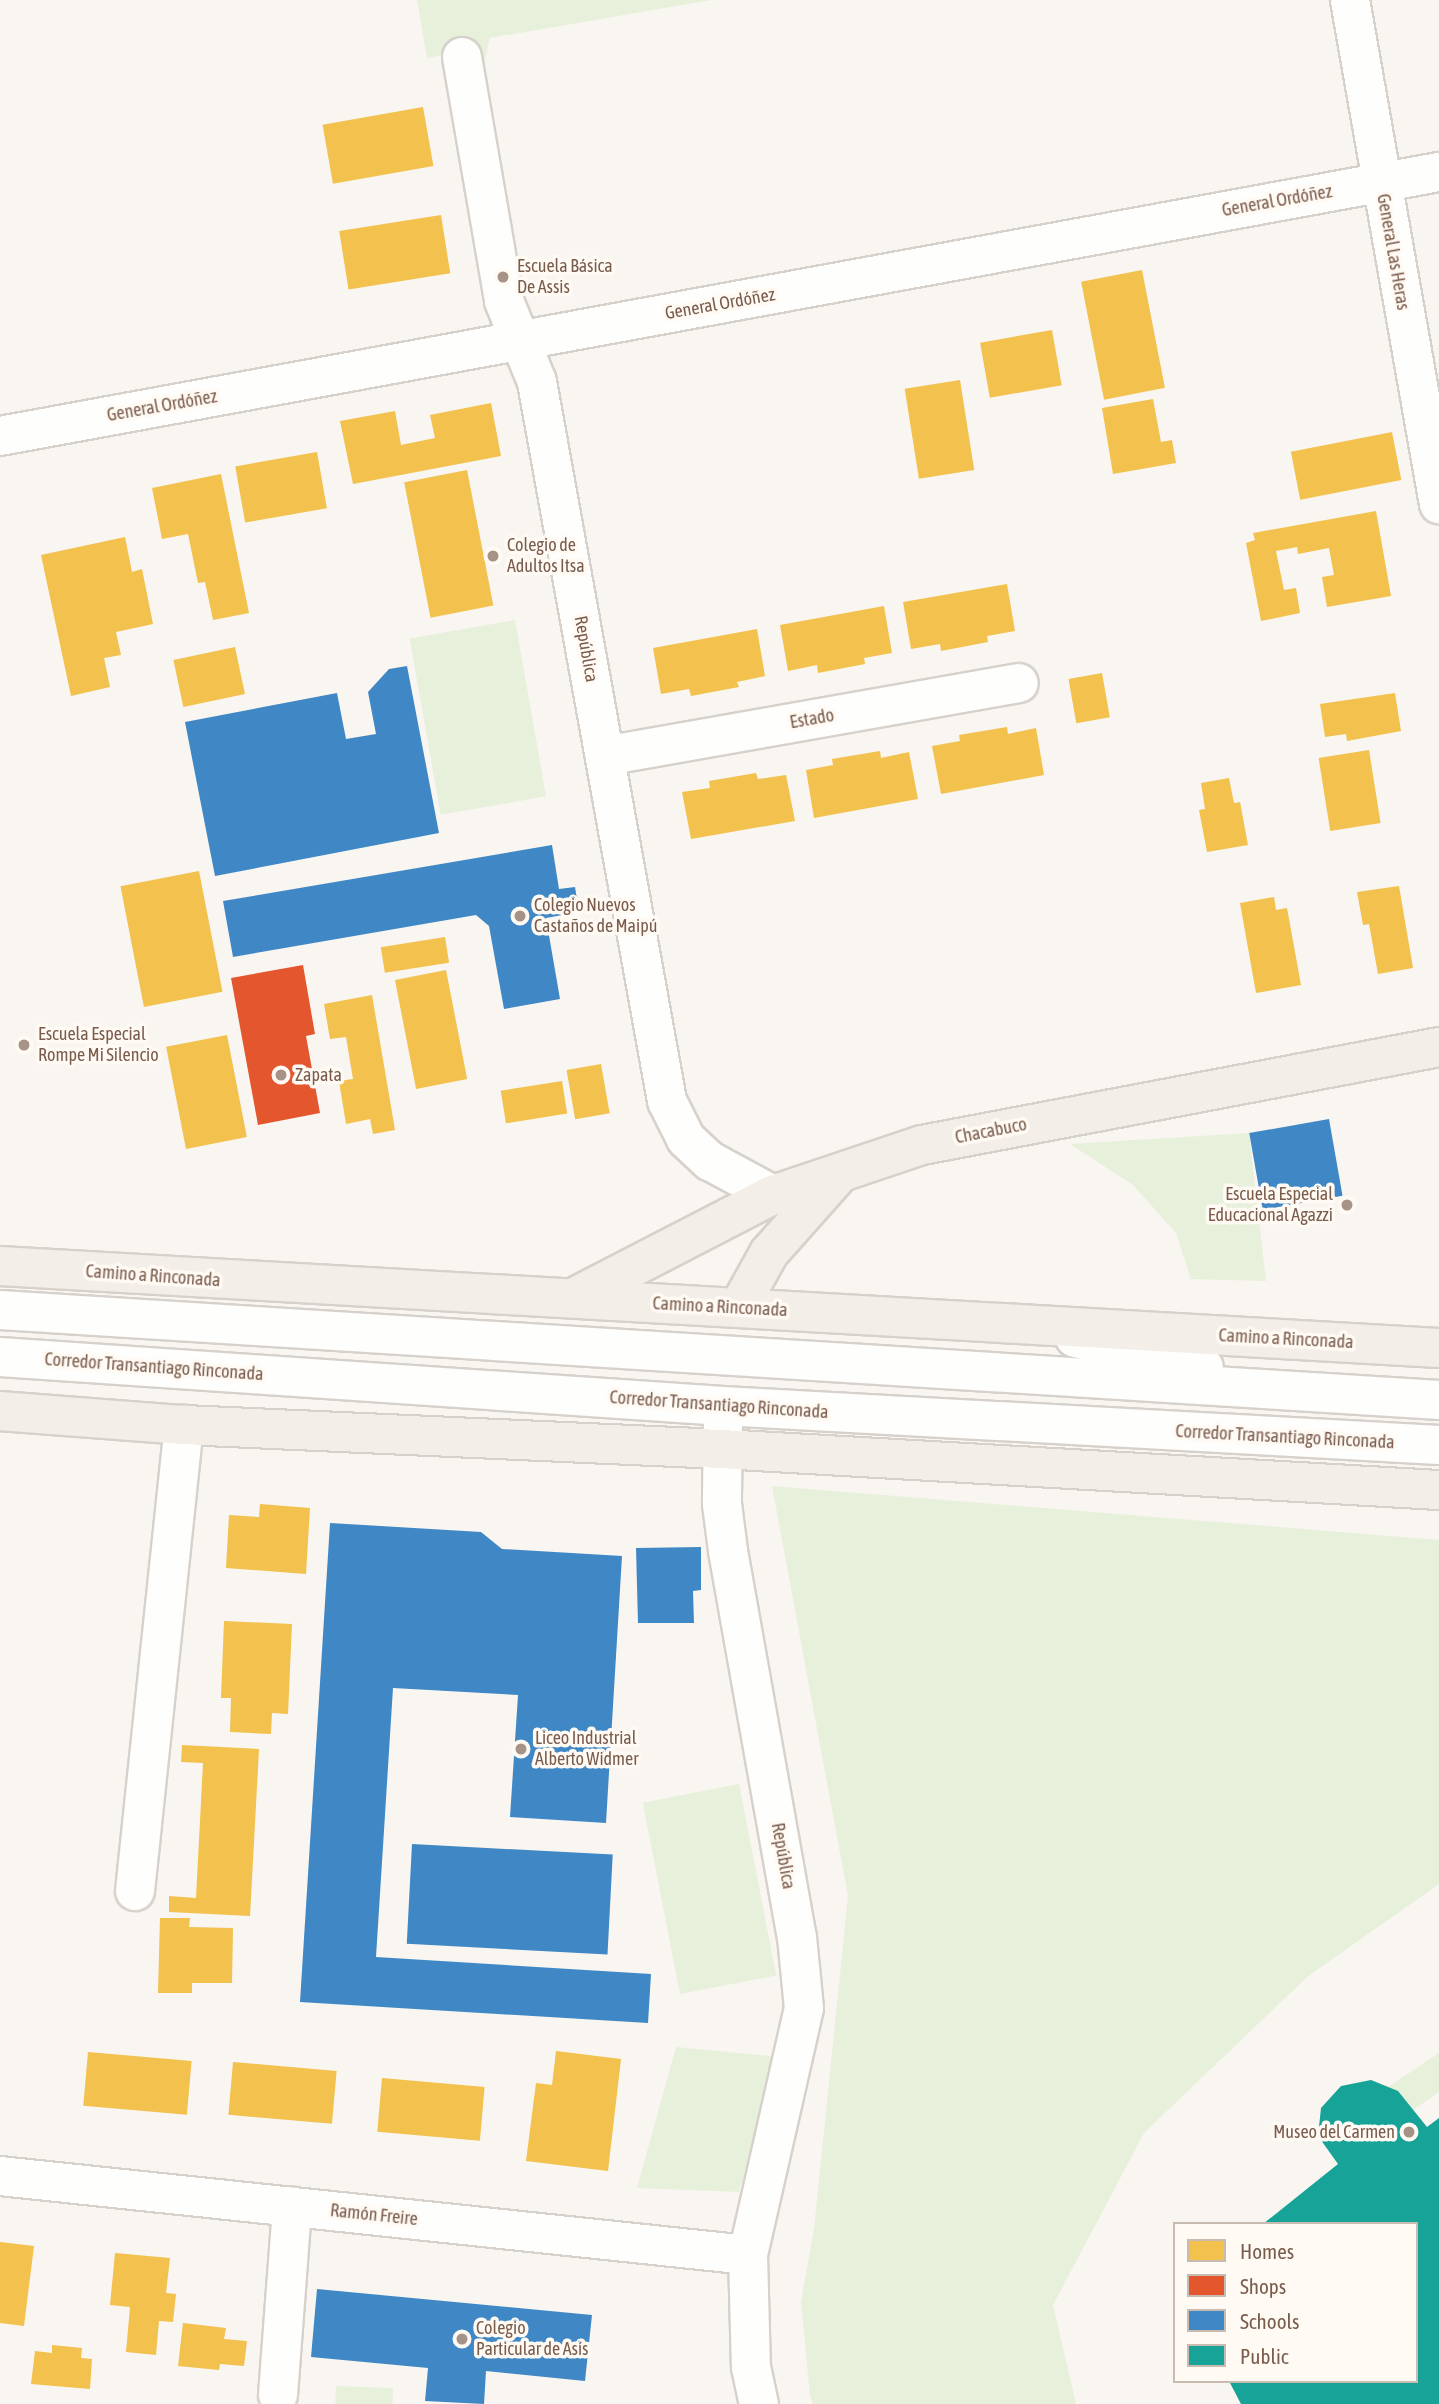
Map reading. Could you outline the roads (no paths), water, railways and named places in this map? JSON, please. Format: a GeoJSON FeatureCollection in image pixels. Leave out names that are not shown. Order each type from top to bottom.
{"type":"FeatureCollection","features":[{"type":"Feature","properties":{"kind":"main road","name":"Chacabuco"},"geometry":{"type":"LineString","coordinates":[[570,1300],[773,1195],[922,1144],[1439,1047]]}},
{"type":"Feature","properties":{"kind":"main road"},"geometry":{"type":"LineString","coordinates":[[739,1307],[769,1253],[841,1172]]}},
{"type":"Feature","properties":{"kind":"main road","name":"Camino a Rinconada"},"geometry":{"type":"LineString","coordinates":[[0,1266],[480,1296],[739,1307],[1439,1348]]}},
{"type":"Feature","properties":{"kind":"main road"},"geometry":{"type":"LineString","coordinates":[[0,1411],[184,1425],[721,1449],[1439,1490]]}},
{"type":"Feature","properties":{"kind":"street","name":"General Las Heras"},"geometry":{"type":"LineString","coordinates":[[1350,0],[1380,183],[1439,504]]}},
{"type":"Feature","properties":{"kind":"street","name":"República"},"geometry":{"type":"LineString","coordinates":[[462,57],[504,301],[537,382],[667,1101],[686,1139],[710,1161],[773,1195]]}},
{"type":"Feature","properties":{"kind":"street","name":"General Ordóñez"},"geometry":{"type":"LineString","coordinates":[[0,436],[1439,172]]}},
{"type":"Feature","properties":{"kind":"street","name":"Estado"},"geometry":{"type":"LineString","coordinates":[[605,756],[1019,683]]}},
{"type":"Feature","properties":{"kind":"street"},"geometry":{"type":"LineString","coordinates":[[288,1327],[480,1296]]}},
{"type":"Feature","properties":{"kind":"street","name":"República"},"geometry":{"type":"LineString","coordinates":[[739,1307],[727,1353],[721,1449],[728,1552],[797,1937],[804,2008],[748,2255],[751,2367],[758,2404]]}},
{"type":"Feature","properties":{"kind":"street"},"geometry":{"type":"LineString","coordinates":[[0,1310],[727,1353],[1439,1400]]}},
{"type":"Feature","properties":{"kind":"street"},"geometry":{"type":"LineString","coordinates":[[1017,1325],[1322,1394]]}},
{"type":"Feature","properties":{"kind":"street","name":"Corredor Transantiago Rinconada"},"geometry":{"type":"LineString","coordinates":[[0,1357],[723,1406],[1439,1445]]}},
{"type":"Feature","properties":{"kind":"street"},"geometry":{"type":"LineString","coordinates":[[135,1891],[184,1425]]}},
{"type":"Feature","properties":{"kind":"street","name":"Ramón Freire"},"geometry":{"type":"LineString","coordinates":[[0,2176],[748,2255]]}},
{"type":"Feature","properties":{"kind":"street"},"geometry":{"type":"LineString","coordinates":[[278,2395],[292,2207]]}},
{"type":"Feature","properties":{"kind":"place","name":"Escuela Básica De Assis"},"geometry":{"type":"Point","coordinates":[503,277]}},
{"type":"Feature","properties":{"kind":"place","name":"Colegio de Adultos Itsa"},"geometry":{"type":"Point","coordinates":[493,556]}},
{"type":"Feature","properties":{"kind":"place","name":"Colegio Nuevos Castaños de Maipú"},"geometry":{"type":"Point","coordinates":[520,916]}},
{"type":"Feature","properties":{"kind":"place","name":"Escuela Especial Rompe Mi Silencio"},"geometry":{"type":"Point","coordinates":[24,1045]}},
{"type":"Feature","properties":{"kind":"place","name":"Zapata"},"geometry":{"type":"Point","coordinates":[281,1075]}},
{"type":"Feature","properties":{"kind":"place","name":"Escuela Especial Educacional Agazzi"},"geometry":{"type":"Point","coordinates":[1347,1205]}},
{"type":"Feature","properties":{"kind":"place","name":"Liceo Industrial Alberto Widmer"},"geometry":{"type":"Point","coordinates":[521,1749]}},
{"type":"Feature","properties":{"kind":"place","name":"Museo del Carmen"},"geometry":{"type":"Point","coordinates":[1409,2132]}},
{"type":"Feature","properties":{"kind":"place","name":"Colegio Particular de Asís"},"geometry":{"type":"Point","coordinates":[462,2339]}}]}
